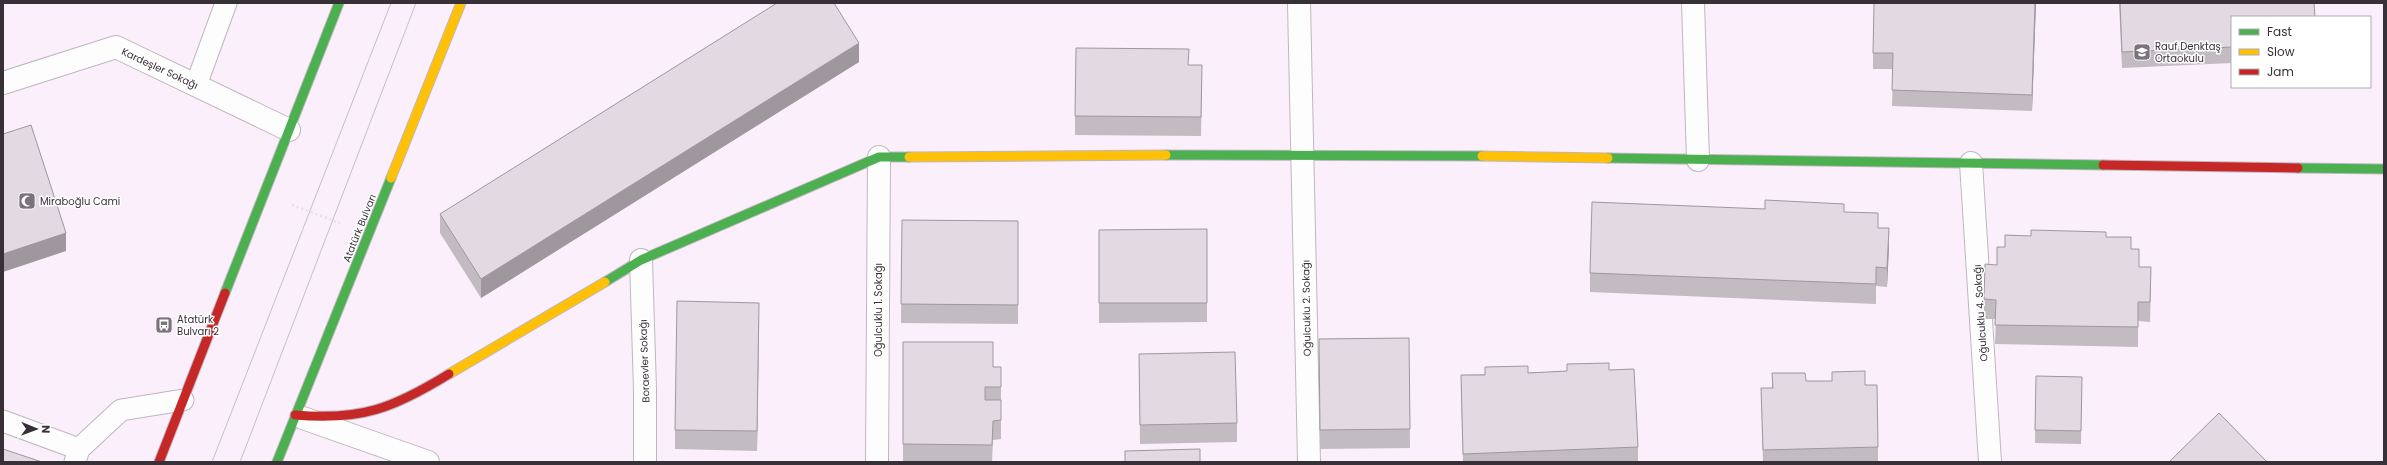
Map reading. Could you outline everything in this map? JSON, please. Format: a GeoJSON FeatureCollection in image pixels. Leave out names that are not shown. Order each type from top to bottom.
{"type":"FeatureCollection","features":[{"type":"Feature","properties":{"kind":"street"},"geometry":{"type":"LineString","coordinates":[[159,462],[339,3]]}},
{"type":"Feature","properties":{"kind":"street","name":"Atatürk Bulvarı"},"geometry":{"type":"LineString","coordinates":[[277,462],[461,3]]}},
{"type":"Feature","properties":{"kind":"street","name":"Oğulcuklu 2. Sokağı"},"geometry":{"type":"LineString","coordinates":[[1299,3],[1309,462]]}},
{"type":"Feature","properties":{"kind":"street"},"geometry":{"type":"LineString","coordinates":[[1693,3],[1698,160]]}},
{"type":"Feature","properties":{"kind":"street","name":"Kardeşler Sokağı"},"geometry":{"type":"LineString","coordinates":[[3,83],[116,47],[289,130]]}},
{"type":"Feature","properties":{"kind":"street"},"geometry":{"type":"LineString","coordinates":[[295,415],[322,418],[350,417],[372,413],[393,406],[413,396],[641,260],[879,157],[1303,154],[2384,169]]}},
{"type":"Feature","properties":{"kind":"street","name":"Oğulcuklu 1. Sokağı"},"geometry":{"type":"LineString","coordinates":[[877,462],[879,157]]}},
{"type":"Feature","properties":{"kind":"street","name":"Oğulcuklu 4. Sokağı"},"geometry":{"type":"LineString","coordinates":[[1971,164],[1990,462]]}},
{"type":"Feature","properties":{"kind":"street","name":"Boraevler Sokağı"},"geometry":{"type":"LineString","coordinates":[[641,260],[645,390],[645,462]]}},
{"type":"Feature","properties":{"kind":"street"},"geometry":{"type":"LineString","coordinates":[[295,415],[428,462]]}},
{"type":"Feature","properties":{"kind":"lane"},"geometry":{"type":"LineString","coordinates":[[196,85],[226,3]]}},
{"type":"Feature","properties":{"kind":"lane"},"geometry":{"type":"LineString","coordinates":[[3,421],[77,455],[121,410],[184,400]]}},
{"type":"Feature","properties":{"kind":"path"},"geometry":{"type":"LineString","coordinates":[[264,194],[368,233]]}},
{"type":"Feature","properties":{"kind":"building"},"geometry":{"type":"Polygon","coordinates":[[[777,3],[834,3],[859,43],[481,279],[440,214],[777,3]]]}},
{"type":"Feature","properties":{"kind":"building"},"geometry":{"type":"Polygon","coordinates":[[[1874,3],[2035,3],[2032,95],[1892,90],[1893,53],[1873,53],[1874,3]]]}},
{"type":"Feature","properties":{"kind":"building"},"geometry":{"type":"Polygon","coordinates":[[[2120,3],[2314,3],[2315,16],[2231,16],[2231,47],[2122,52],[2120,3]]]}},
{"type":"Feature","properties":{"kind":"building"},"geometry":{"type":"Polygon","coordinates":[[[1076,48],[1189,49],[1188,65],[1202,65],[1201,117],[1075,116],[1076,48]]]}},
{"type":"Feature","properties":{"kind":"building","name":"Miraboğlu Cami"},"geometry":{"type":"Polygon","coordinates":[[[31,125],[66,233],[3,254],[3,134],[31,125]]]}},
{"type":"Feature","properties":{"kind":"building"},"geometry":{"type":"Polygon","coordinates":[[[1765,200],[1844,204],[1844,212],[1878,213],[1878,228],[1889,228],[1887,268],[1876,267],[1876,284],[1590,273],[1592,202],[1765,209],[1765,200]]]}},
{"type":"Feature","properties":{"kind":"building"},"geometry":{"type":"Polygon","coordinates":[[[902,220],[1018,221],[1018,305],[901,304],[902,220]]]}},
{"type":"Feature","properties":{"kind":"building"},"geometry":{"type":"Polygon","coordinates":[[[1207,229],[1207,303],[1099,303],[1099,230],[1207,229]]]}},
{"type":"Feature","properties":{"kind":"building"},"geometry":{"type":"Polygon","coordinates":[[[2031,230],[2106,232],[2106,237],[2131,237],[2131,249],[2139,249],[2139,267],[2151,267],[2150,302],[2138,302],[2138,327],[1995,325],[1996,300],[1984,299],[1985,264],[1997,265],[1997,247],[2005,247],[2005,235],[2031,236],[2031,230]]]}},
{"type":"Feature","properties":{"kind":"building"},"geometry":{"type":"Polygon","coordinates":[[[677,301],[759,303],[757,431],[675,430],[677,301]]]}},
{"type":"Feature","properties":{"kind":"building"},"geometry":{"type":"Polygon","coordinates":[[[1409,338],[1410,429],[1320,430],[1319,339],[1409,338]]]}},
{"type":"Feature","properties":{"kind":"building"},"geometry":{"type":"Polygon","coordinates":[[[903,342],[993,342],[993,367],[1001,367],[1001,387],[985,387],[985,400],[1001,400],[1001,420],[993,421],[992,445],[903,444],[903,342]]]}},
{"type":"Feature","properties":{"kind":"building"},"geometry":{"type":"Polygon","coordinates":[[[1235,352],[1237,423],[1140,425],[1139,354],[1235,352]]]}},
{"type":"Feature","properties":{"kind":"building"},"geometry":{"type":"Polygon","coordinates":[[[1609,363],[1609,370],[1634,369],[1638,447],[1463,454],[1461,375],[1485,375],[1485,367],[1528,366],[1528,373],[1567,371],[1567,364],[1609,363]]]}},
{"type":"Feature","properties":{"kind":"building"},"geometry":{"type":"Polygon","coordinates":[[[1865,371],[1865,385],[1877,385],[1878,447],[1763,450],[1761,388],[1773,388],[1772,373],[1805,373],[1806,381],[1832,381],[1832,372],[1865,371]]]}},
{"type":"Feature","properties":{"kind":"building"},"geometry":{"type":"Polygon","coordinates":[[[2036,376],[2082,377],[2081,431],[2035,430],[2036,376]]]}},
{"type":"Feature","properties":{"kind":"building"},"geometry":{"type":"Polygon","coordinates":[[[2219,413],[2267,462],[2169,462],[2219,413]]]}},
{"type":"Feature","properties":{"kind":"building"},"geometry":{"type":"Polygon","coordinates":[[[3,449],[42,462],[3,462],[3,449]]]}},
{"type":"Feature","properties":{"kind":"building"},"geometry":{"type":"Polygon","coordinates":[[[1200,449],[1200,462],[1125,462],[1125,451],[1200,449]]]}},
{"type":"Feature","properties":{"kind":"tram line"},"geometry":{"type":"LineString","coordinates":[[212,462],[391,3]]}},
{"type":"Feature","properties":{"kind":"tram line"},"geometry":{"type":"LineString","coordinates":[[240,462],[416,3]]}},
{"type":"Feature","properties":{"kind":"traffic: fast"},"geometry":{"type":"LineString","coordinates":[[225,293],[339,3]]}},
{"type":"Feature","properties":{"kind":"traffic: fast"},"geometry":{"type":"LineString","coordinates":[[1166,155],[1482,156]]}},
{"type":"Feature","properties":{"kind":"traffic: fast"},"geometry":{"type":"LineString","coordinates":[[605,282],[641,260],[879,157],[909,157]]}},
{"type":"Feature","properties":{"kind":"traffic: fast"},"geometry":{"type":"LineString","coordinates":[[1608,158],[2103,165]]}},
{"type":"Feature","properties":{"kind":"traffic: fast"},"geometry":{"type":"LineString","coordinates":[[2298,168],[2384,169]]}},
{"type":"Feature","properties":{"kind":"traffic: fast"},"geometry":{"type":"LineString","coordinates":[[277,462],[391,178]]}},
{"type":"Feature","properties":{"kind":"traffic: slow"},"geometry":{"type":"LineString","coordinates":[[391,178],[461,3]]}},
{"type":"Feature","properties":{"kind":"traffic: slow"},"geometry":{"type":"LineString","coordinates":[[909,157],[1166,155]]}},
{"type":"Feature","properties":{"kind":"traffic: slow"},"geometry":{"type":"LineString","coordinates":[[1482,156],[1608,158]]}},
{"type":"Feature","properties":{"kind":"traffic: slow"},"geometry":{"type":"LineString","coordinates":[[449,374],[605,282]]}},
{"type":"Feature","properties":{"kind":"traffic: jam"},"geometry":{"type":"LineString","coordinates":[[2103,165],[2298,168]]}},
{"type":"Feature","properties":{"kind":"traffic: jam"},"geometry":{"type":"LineString","coordinates":[[159,462],[225,293]]}},
{"type":"Feature","properties":{"kind":"traffic: jam"},"geometry":{"type":"LineString","coordinates":[[295,415],[339,416],[376,410],[411,396],[449,374]]}},
{"type":"Feature","properties":{"kind":"place","name":"Rauf Denktaş Ortaokulu"},"geometry":{"type":"Point","coordinates":[2142,52]}},
{"type":"Feature","properties":{"kind":"place","name":"Miraboğlu Cami"},"geometry":{"type":"Point","coordinates":[27,201]}},
{"type":"Feature","properties":{"kind":"place","name":"Atatürk Bulvarı 2"},"geometry":{"type":"Point","coordinates":[164,325]}}]}
